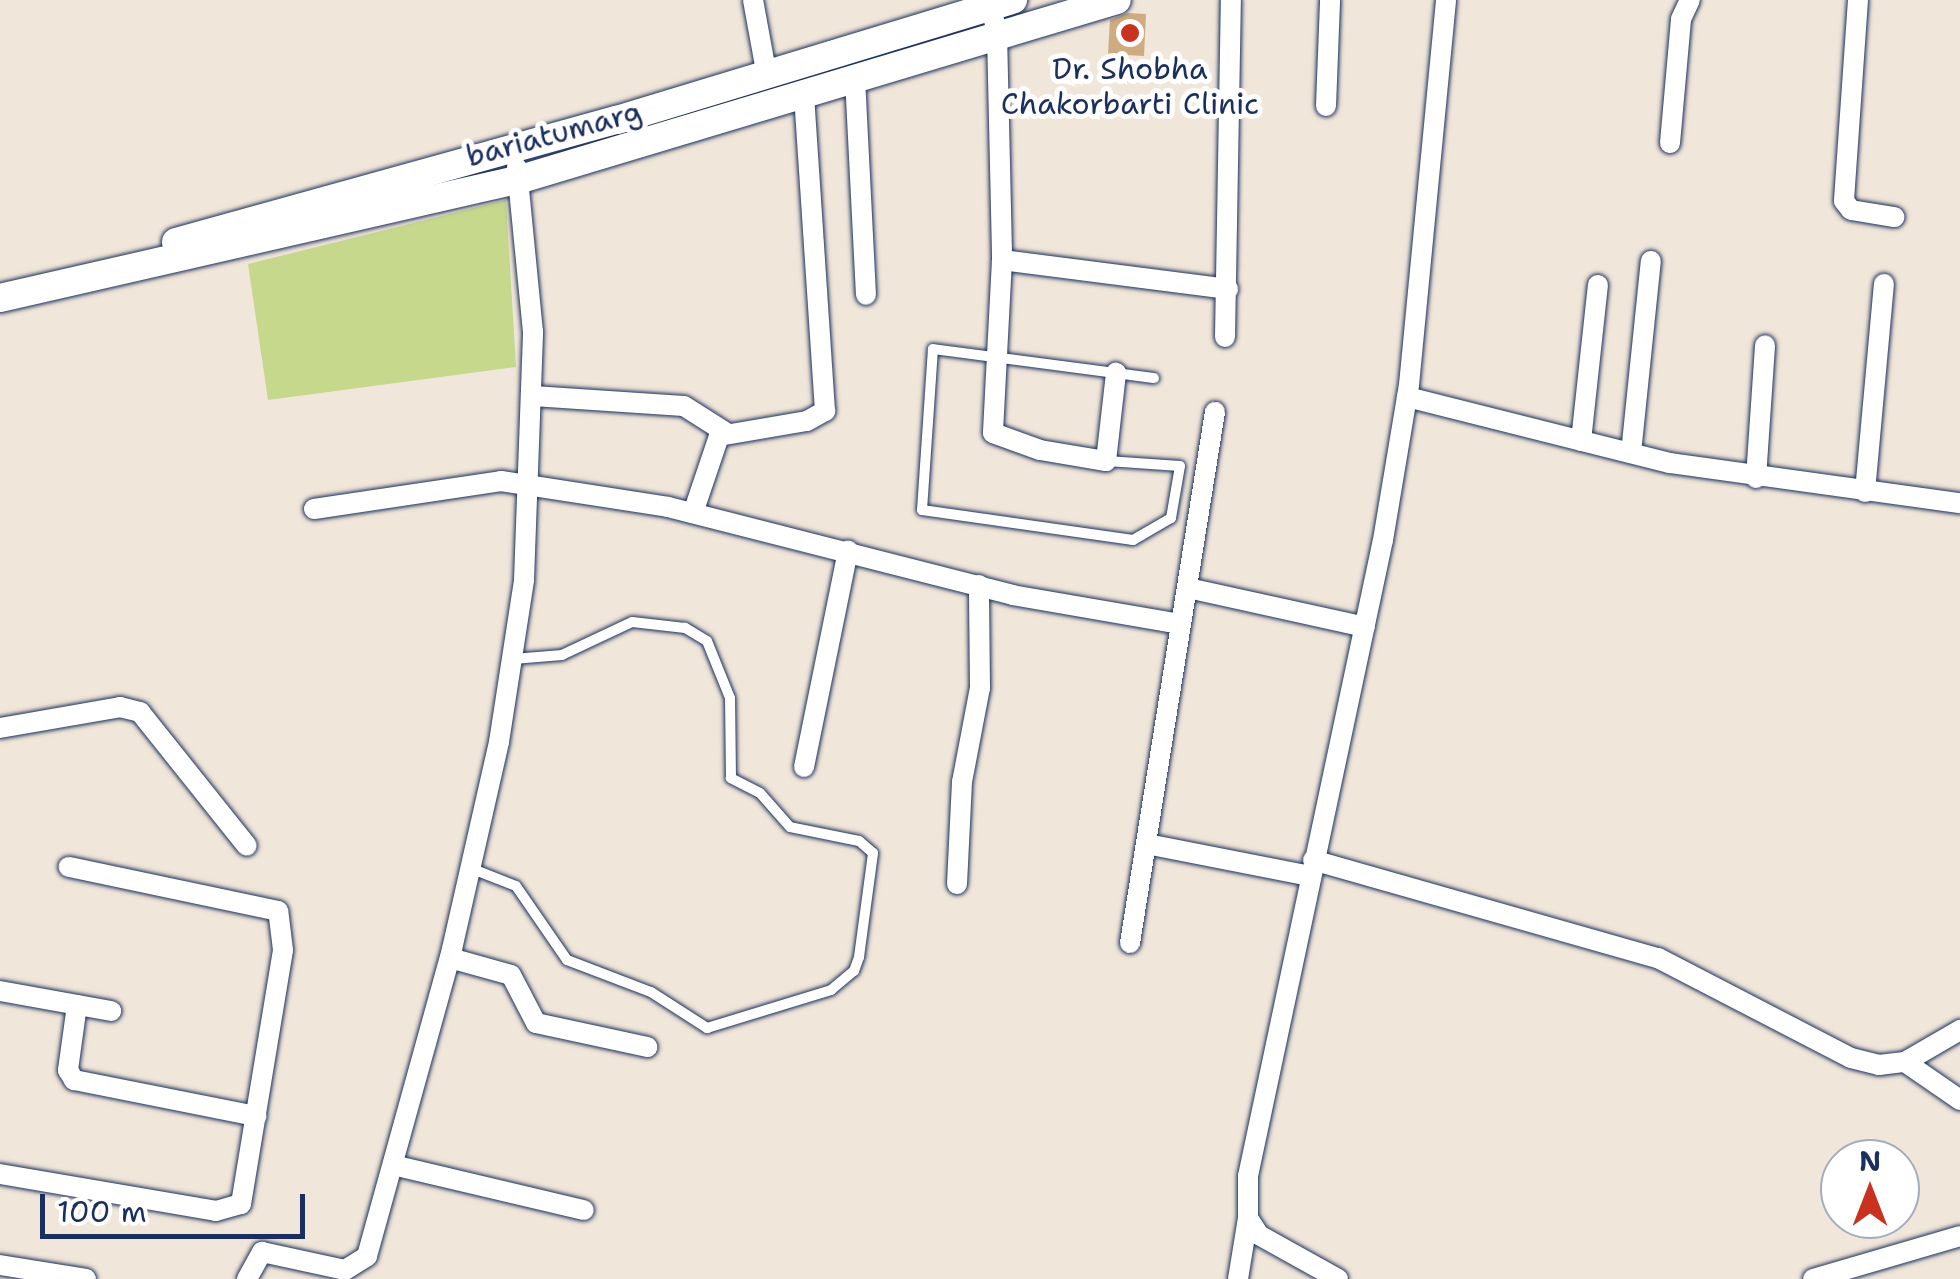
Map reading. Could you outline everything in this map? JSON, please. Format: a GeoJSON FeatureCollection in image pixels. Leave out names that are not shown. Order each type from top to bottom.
{"type":"FeatureCollection","features":[{"type":"Feature","properties":{"kind":"main road","name":"bariatumarg"},"geometry":{"type":"LineString","coordinates":[[0,285],[77,270],[1000,13],[1117,0]]}},
{"type":"Feature","properties":{"kind":"main road","name":"bariatumarg"},"geometry":{"type":"LineString","coordinates":[[0,298],[521,179],[856,78],[1000,13]]}},
{"type":"Feature","properties":{"kind":"street"},"geometry":{"type":"LineString","coordinates":[[753,0],[767,76]]}},
{"type":"Feature","properties":{"kind":"street"},"geometry":{"type":"LineString","coordinates":[[1224,337],[1228,289],[1231,0]]}},
{"type":"Feature","properties":{"kind":"street"},"geometry":{"type":"LineString","coordinates":[[1326,106],[1330,0]]}},
{"type":"Feature","properties":{"kind":"street"},"geometry":{"type":"LineString","coordinates":[[1238,1279],[1248,1218],[1254,1123],[1364,627],[1407,397],[1446,0]]}},
{"type":"Feature","properties":{"kind":"street"},"geometry":{"type":"LineString","coordinates":[[1670,142],[1682,19],[1690,0]]}},
{"type":"Feature","properties":{"kind":"street"},"geometry":{"type":"LineString","coordinates":[[1858,0],[1844,201],[1851,210],[1894,217]]}},
{"type":"Feature","properties":{"kind":"street"},"geometry":{"type":"LineString","coordinates":[[1000,13],[1002,260],[995,356],[996,436],[1106,461],[1116,372]]}},
{"type":"Feature","properties":{"kind":"street"},"geometry":{"type":"LineString","coordinates":[[856,78],[866,295]]}},
{"type":"Feature","properties":{"kind":"street"},"geometry":{"type":"LineString","coordinates":[[693,513],[716,442],[725,432],[806,421],[825,411],[804,94]]}},
{"type":"Feature","properties":{"kind":"street"},"geometry":{"type":"LineString","coordinates":[[247,1279],[262,1252],[354,1269],[367,1256],[450,958],[512,659],[530,486],[533,396],[521,179],[510,148]]}},
{"type":"Feature","properties":{"kind":"street"},"geometry":{"type":"LineString","coordinates":[[1002,260],[1228,289]]}},
{"type":"Feature","properties":{"kind":"street"},"geometry":{"type":"LineString","coordinates":[[1631,453],[1651,261]]}},
{"type":"Feature","properties":{"kind":"street"},"geometry":{"type":"LineString","coordinates":[[1865,492],[1884,284]]}},
{"type":"Feature","properties":{"kind":"street"},"geometry":{"type":"LineString","coordinates":[[1581,441],[1598,285]]}},
{"type":"Feature","properties":{"kind":"street"},"geometry":{"type":"LineString","coordinates":[[1756,478],[1765,345]]}},
{"type":"Feature","properties":{"kind":"street"},"geometry":{"type":"LineString","coordinates":[[533,396],[668,404],[696,411],[725,432]]}},
{"type":"Feature","properties":{"kind":"street"},"geometry":{"type":"LineString","coordinates":[[1407,397],[1631,453],[1756,478],[1960,503]]}},
{"type":"Feature","properties":{"kind":"street"},"geometry":{"type":"LineString","coordinates":[[1130,943],[1215,412]]}},
{"type":"Feature","properties":{"kind":"street"},"geometry":{"type":"LineString","coordinates":[[314,509],[472,482],[530,486],[693,513],[979,586],[1180,624]]}},
{"type":"Feature","properties":{"kind":"street"},"geometry":{"type":"LineString","coordinates":[[804,767],[848,550]]}},
{"type":"Feature","properties":{"kind":"street"},"geometry":{"type":"LineString","coordinates":[[957,884],[962,782],[980,688],[979,586]]}},
{"type":"Feature","properties":{"kind":"street"},"geometry":{"type":"LineString","coordinates":[[1188,588],[1364,627]]}},
{"type":"Feature","properties":{"kind":"street"},"geometry":{"type":"LineString","coordinates":[[0,728],[120,707],[140,712],[247,846]]}},
{"type":"Feature","properties":{"kind":"street"},"geometry":{"type":"LineString","coordinates":[[1147,844],[1311,868],[1630,948],[1852,1058],[1879,1065],[1905,1062],[1960,1030]]}},
{"type":"Feature","properties":{"kind":"street"},"geometry":{"type":"LineString","coordinates":[[0,1174],[231,1211],[241,1204],[283,950],[278,910],[69,867]]}},
{"type":"Feature","properties":{"kind":"street"},"geometry":{"type":"LineString","coordinates":[[450,958],[511,975],[536,1023],[647,1047]]}},
{"type":"Feature","properties":{"kind":"street"},"geometry":{"type":"LineString","coordinates":[[0,991],[111,1011]]}},
{"type":"Feature","properties":{"kind":"street"},"geometry":{"type":"LineString","coordinates":[[78,1005],[68,1070],[74,1080],[256,1116]]}},
{"type":"Feature","properties":{"kind":"street"},"geometry":{"type":"LineString","coordinates":[[1905,1062],[1960,1100]]}},
{"type":"Feature","properties":{"kind":"street"},"geometry":{"type":"LineString","coordinates":[[393,1165],[584,1210]]}},
{"type":"Feature","properties":{"kind":"street"},"geometry":{"type":"LineString","coordinates":[[1248,1218],[1259,1235],[1338,1279]]}},
{"type":"Feature","properties":{"kind":"street"},"geometry":{"type":"LineString","coordinates":[[1813,1279],[1960,1236]]}},
{"type":"Feature","properties":{"kind":"street"},"geometry":{"type":"LineString","coordinates":[[0,1265],[86,1279]]}},
{"type":"Feature","properties":{"kind":"lane"},"geometry":{"type":"LineString","coordinates":[[1106,461],[1180,466],[1171,518],[1133,540],[922,510],[933,349],[1154,378]]}},
{"type":"Feature","properties":{"kind":"lane"},"geometry":{"type":"LineString","coordinates":[[470,868],[516,886],[566,960],[652,992],[707,1028],[831,990],[854,971],[859,957],[873,854],[859,841],[790,827],[760,793],[730,778],[730,698],[707,641],[685,628],[632,622],[562,655],[512,659]]}},
{"type":"Feature","properties":{"kind":"green space"},"geometry":{"type":"Polygon","coordinates":[[[506,200],[516,367],[268,400],[248,264],[506,200]]]}},
{"type":"Feature","properties":{"kind":"building"},"geometry":{"type":"Polygon","coordinates":[[[1128,13],[1146,14],[1144,56],[1108,54],[1110,20],[1128,13]]]}},
{"type":"Feature","properties":{"kind":"place","name":"Dr. Shobha Chakorbarti Clinic"},"geometry":{"type":"Point","coordinates":[1130,33]}}]}
